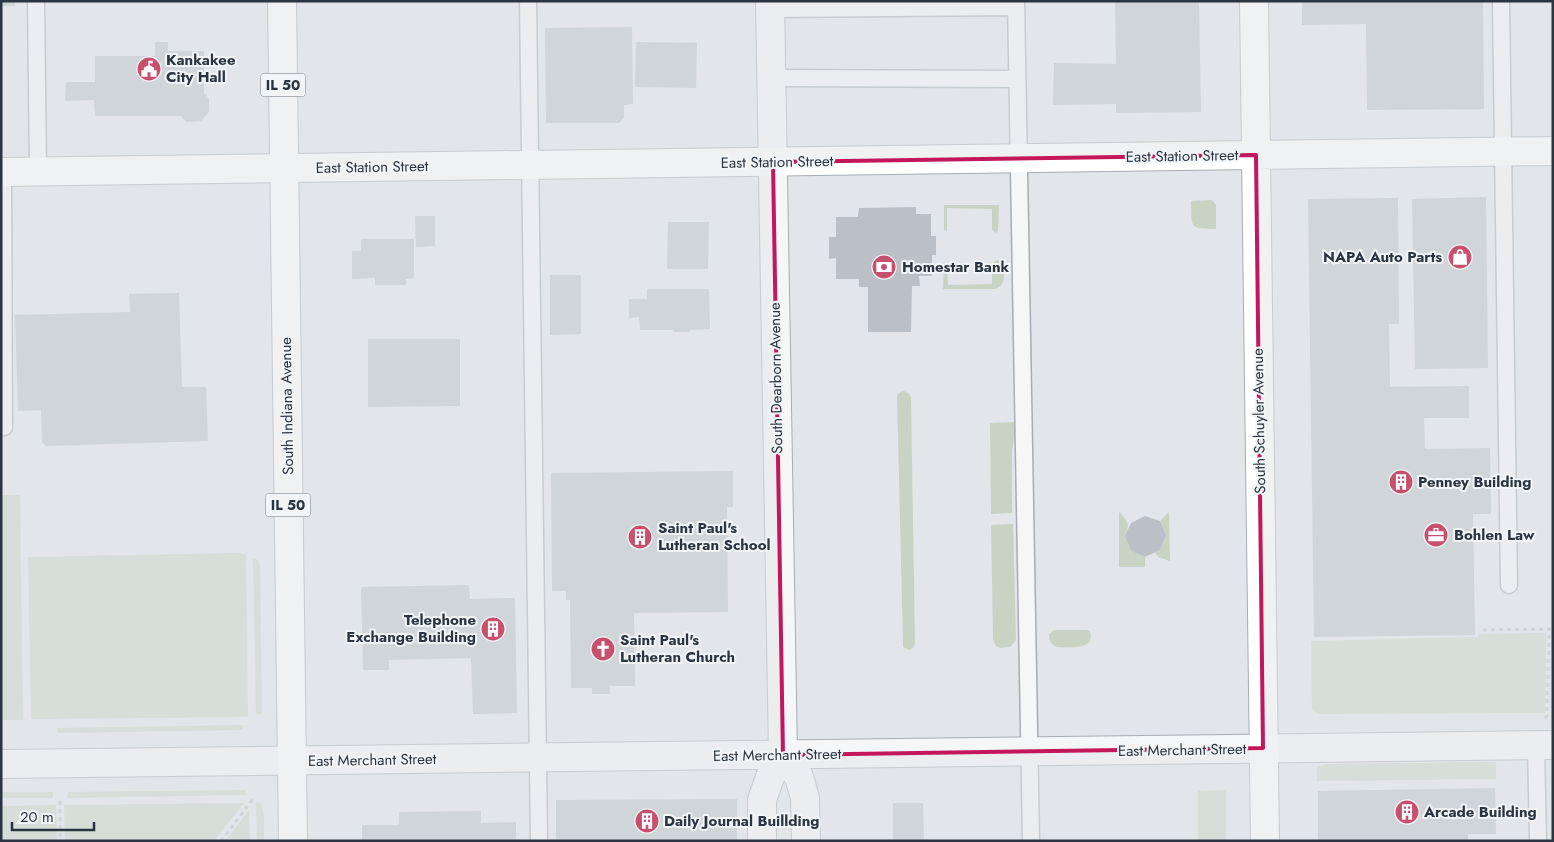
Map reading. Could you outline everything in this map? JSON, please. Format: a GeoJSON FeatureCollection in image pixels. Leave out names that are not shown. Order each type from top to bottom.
{"type":"FeatureCollection","features":[{"type":"Feature","properties":{"kind":"main road","name":"South Indiana Avenue"},"geometry":{"type":"LineString","coordinates":[[282,1],[292,841]]}},
{"type":"Feature","properties":{"kind":"main road","name":"South Schuyler Avenue"},"geometry":{"type":"LineString","coordinates":[[1254,1],[1265,841]]}},
{"type":"Feature","properties":{"kind":"main road","name":"East Station Street"},"geometry":{"type":"LineString","coordinates":[[2,172],[1553,151]]}},
{"type":"Feature","properties":{"kind":"street","name":"South Dearborn Avenue"},"geometry":{"type":"LineString","coordinates":[[770,5],[782,755]]}},
{"type":"Feature","properties":{"kind":"street","name":"East Merchant Street"},"geometry":{"type":"LineString","coordinates":[[1,764],[1264,748],[1544,737]]}},
{"type":"Feature","properties":{"kind":"street"},"geometry":{"type":"LineString","coordinates":[[762,841],[762,800],[770,778],[782,755],[799,777],[805,798],[806,841]]}},
{"type":"Feature","properties":{"kind":"lane"},"geometry":{"type":"LineString","coordinates":[[36,1],[38,172]]}},
{"type":"Feature","properties":{"kind":"lane"},"geometry":{"type":"LineString","coordinates":[[528,1],[539,841]]}},
{"type":"Feature","properties":{"kind":"lane"},"geometry":{"type":"LineString","coordinates":[[1501,1],[1509,585]]}},
{"type":"Feature","properties":{"kind":"lane"},"geometry":{"type":"LineString","coordinates":[[770,5],[1016,4],[1031,841]]}},
{"type":"Feature","properties":{"kind":"lane"},"geometry":{"type":"LineString","coordinates":[[771,78],[1017,78]]}},
{"type":"Feature","properties":{"kind":"lane"},"geometry":{"type":"LineString","coordinates":[[2,172],[4,427]]}},
{"type":"Feature","properties":{"kind":"lane"},"geometry":{"type":"LineString","coordinates":[[1538,841],[1544,737]]}},
{"type":"Feature","properties":{"kind":"path"},"geometry":{"type":"LineString","coordinates":[[1483,630],[1551,629],[1547,716],[1544,737]]}},
{"type":"Feature","properties":{"kind":"path"},"geometry":{"type":"LineString","coordinates":[[221,841],[253,799]]}},
{"type":"Feature","properties":{"kind":"path"},"geometry":{"type":"LineString","coordinates":[[60,801],[60,841]]}},
{"type":"Feature","properties":{"kind":"highlighted area"},"geometry":{"type":"Polygon","coordinates":[[[1256,155],[1263,748],[783,755],[773,162],[1256,155]]]}},
{"type":"Feature","properties":{"kind":"green space"},"geometry":{"type":"Polygon","coordinates":[[[1212,200],[1216,205],[1216,229],[1200,228],[1193,225],[1191,201],[1212,200]]]}},
{"type":"Feature","properties":{"kind":"green space"},"geometry":{"type":"Polygon","coordinates":[[[944,205],[999,205],[998,231],[996,233],[992,230],[992,209],[947,208],[947,231],[944,230],[944,205]]]}},
{"type":"Feature","properties":{"kind":"green space"},"geometry":{"type":"Polygon","coordinates":[[[998,260],[1004,266],[1004,280],[999,287],[995,289],[943,289],[944,263],[947,266],[948,285],[992,284],[992,265],[998,260]]]}},
{"type":"Feature","properties":{"kind":"green space"},"geometry":{"type":"Polygon","coordinates":[[[904,391],[911,397],[915,643],[914,647],[909,650],[903,647],[897,396],[898,393],[904,391]]]}},
{"type":"Feature","properties":{"kind":"green space"},"geometry":{"type":"Polygon","coordinates":[[[1015,422],[1016,427],[1012,451],[1012,513],[991,514],[990,423],[1015,422]]]}},
{"type":"Feature","properties":{"kind":"green space"},"geometry":{"type":"Polygon","coordinates":[[[1,495],[20,495],[23,720],[1,720],[1,495]]]}},
{"type":"Feature","properties":{"kind":"green space"},"geometry":{"type":"Polygon","coordinates":[[[1119,512],[1127,523],[1125,536],[1131,551],[1145,557],[1145,567],[1119,567],[1119,512]]]}},
{"type":"Feature","properties":{"kind":"green space"},"geometry":{"type":"Polygon","coordinates":[[[1169,512],[1170,561],[1158,557],[1155,552],[1160,550],[1166,535],[1160,521],[1169,512]]]}},
{"type":"Feature","properties":{"kind":"green space"},"geometry":{"type":"Polygon","coordinates":[[[1013,524],[1016,640],[1010,647],[1000,648],[996,646],[993,639],[991,525],[1013,524]]]}},
{"type":"Feature","properties":{"kind":"green space"},"geometry":{"type":"Polygon","coordinates":[[[238,553],[246,555],[248,717],[31,719],[28,557],[238,553]]]}},
{"type":"Feature","properties":{"kind":"green space"},"geometry":{"type":"Polygon","coordinates":[[[253,558],[258,560],[260,564],[262,714],[256,714],[253,558]]]}},
{"type":"Feature","properties":{"kind":"green space"},"geometry":{"type":"Polygon","coordinates":[[[1054,630],[1087,630],[1090,632],[1091,638],[1089,642],[1080,647],[1056,647],[1049,638],[1049,634],[1054,630]]]}},
{"type":"Feature","properties":{"kind":"green space"},"geometry":{"type":"Polygon","coordinates":[[[1546,633],[1545,713],[1318,714],[1312,709],[1311,641],[1478,637],[1479,634],[1546,633]]]}},
{"type":"Feature","properties":{"kind":"green space"},"geometry":{"type":"Polygon","coordinates":[[[243,725],[243,730],[58,733],[57,728],[243,725]]]}},
{"type":"Feature","properties":{"kind":"green space"},"geometry":{"type":"Polygon","coordinates":[[[1496,762],[1496,779],[1317,781],[1317,767],[1329,764],[1496,762]]]}},
{"type":"Feature","properties":{"kind":"green space"},"geometry":{"type":"Polygon","coordinates":[[[245,790],[245,795],[67,798],[68,792],[245,790]]]}},
{"type":"Feature","properties":{"kind":"green space"},"geometry":{"type":"Polygon","coordinates":[[[1226,790],[1226,841],[1198,841],[1198,791],[1226,790]]]}},
{"type":"Feature","properties":{"kind":"green space"},"geometry":{"type":"Polygon","coordinates":[[[1,792],[53,792],[53,798],[1,798],[1,792]]]}},
{"type":"Feature","properties":{"kind":"green space"},"geometry":{"type":"Polygon","coordinates":[[[256,802],[261,803],[264,816],[264,841],[257,841],[256,802]]]}},
{"type":"Feature","properties":{"kind":"green space"},"geometry":{"type":"Polygon","coordinates":[[[244,803],[214,841],[65,841],[64,805],[244,803]]]}},
{"type":"Feature","properties":{"kind":"green space"},"geometry":{"type":"Polygon","coordinates":[[[56,805],[57,841],[1,841],[1,806],[56,805]]]}},
{"type":"Feature","properties":{"kind":"green space"},"geometry":{"type":"Polygon","coordinates":[[[249,810],[250,841],[225,841],[249,810]]]}},
{"type":"Feature","properties":{"kind":"building"},"geometry":{"type":"Polygon","coordinates":[[[1,1],[15,1],[15,6],[1,6],[1,1]]]}},
{"type":"Feature","properties":{"kind":"building"},"geometry":{"type":"Polygon","coordinates":[[[1115,1],[1199,1],[1201,112],[1116,113],[1116,104],[1053,105],[1054,63],[1116,64],[1115,1]]]}},
{"type":"Feature","properties":{"kind":"building"},"geometry":{"type":"Polygon","coordinates":[[[1302,1],[1483,1],[1484,109],[1367,110],[1366,24],[1302,25],[1302,1]]]}},
{"type":"Feature","properties":{"kind":"building"},"geometry":{"type":"Polygon","coordinates":[[[632,27],[633,104],[624,105],[624,117],[619,123],[546,123],[545,28],[632,27]]]}},
{"type":"Feature","properties":{"kind":"building","name":"Kankakee City Hall"},"geometry":{"type":"Polygon","coordinates":[[[155,42],[168,42],[168,51],[204,51],[204,93],[209,99],[209,112],[201,121],[186,122],[181,116],[95,116],[94,100],[65,101],[66,82],[95,82],[95,56],[155,56],[155,42]]]}},
{"type":"Feature","properties":{"kind":"building"},"geometry":{"type":"Polygon","coordinates":[[[636,42],[697,43],[696,88],[635,87],[636,42]]]}},
{"type":"Feature","properties":{"kind":"building"},"geometry":{"type":"Polygon","coordinates":[[[1486,197],[1488,368],[1415,369],[1412,199],[1486,197]]]}},
{"type":"Feature","properties":{"kind":"building"},"geometry":{"type":"Polygon","coordinates":[[[1398,198],[1399,324],[1389,324],[1390,387],[1469,386],[1469,418],[1424,418],[1425,449],[1490,448],[1491,514],[1473,514],[1475,635],[1314,637],[1308,199],[1398,198]]]}},
{"type":"Feature","properties":{"kind":"building","name":"Homestar Bank"},"geometry":{"type":"Polygon","coordinates":[[[916,207],[916,214],[931,214],[931,236],[936,236],[936,255],[932,255],[932,276],[919,276],[920,286],[912,286],[911,332],[868,332],[868,287],[859,287],[859,279],[836,279],[836,258],[829,259],[829,237],[836,237],[836,217],[858,217],[859,208],[916,207]]]}},
{"type":"Feature","properties":{"kind":"building"},"geometry":{"type":"Polygon","coordinates":[[[415,216],[435,216],[435,246],[416,247],[415,216]]]}},
{"type":"Feature","properties":{"kind":"building"},"geometry":{"type":"Polygon","coordinates":[[[668,222],[709,222],[708,269],[667,269],[668,222]]]}},
{"type":"Feature","properties":{"kind":"building"},"geometry":{"type":"Polygon","coordinates":[[[361,239],[414,239],[414,278],[406,279],[406,285],[375,285],[375,278],[352,279],[352,251],[361,251],[361,239]]]}},
{"type":"Feature","properties":{"kind":"building"},"geometry":{"type":"Polygon","coordinates":[[[550,275],[581,275],[581,334],[550,335],[550,275]]]}},
{"type":"Feature","properties":{"kind":"building"},"geometry":{"type":"Polygon","coordinates":[[[647,289],[709,289],[710,329],[690,330],[690,332],[640,330],[639,317],[629,318],[629,299],[647,299],[647,289]]]}},
{"type":"Feature","properties":{"kind":"building"},"geometry":{"type":"Polygon","coordinates":[[[179,293],[182,387],[206,387],[208,441],[46,446],[42,442],[41,410],[18,411],[15,315],[130,312],[129,294],[179,293]]]}},
{"type":"Feature","properties":{"kind":"building"},"geometry":{"type":"Polygon","coordinates":[[[368,339],[460,339],[460,406],[368,407],[368,339]]]}},
{"type":"Feature","properties":{"kind":"building","name":"Saint Paul's Lutheran School"},"geometry":{"type":"Polygon","coordinates":[[[733,471],[733,507],[727,507],[728,612],[634,613],[635,686],[610,686],[610,694],[592,694],[592,688],[571,688],[570,600],[566,600],[566,591],[552,591],[551,473],[733,471]]]}},
{"type":"Feature","properties":{"kind":"building"},"geometry":{"type":"Polygon","coordinates":[[[1145,516],[1160,521],[1166,535],[1160,550],[1145,557],[1131,551],[1125,536],[1131,523],[1145,516]]]}},
{"type":"Feature","properties":{"kind":"building"},"geometry":{"type":"Polygon","coordinates":[[[469,585],[470,599],[515,598],[517,713],[473,714],[471,658],[389,660],[389,670],[363,670],[361,587],[469,585]]]}},
{"type":"Feature","properties":{"kind":"building","name":"Arcade Building"},"geometry":{"type":"Polygon","coordinates":[[[1495,788],[1496,834],[1468,834],[1468,841],[1318,841],[1318,791],[1495,788]]]}},
{"type":"Feature","properties":{"kind":"building","name":"Daily Journal Buillding"},"geometry":{"type":"Polygon","coordinates":[[[737,799],[737,841],[556,841],[556,800],[737,799]]]}},
{"type":"Feature","properties":{"kind":"building"},"geometry":{"type":"Polygon","coordinates":[[[893,803],[923,803],[924,841],[893,841],[893,803]]]}},
{"type":"Feature","properties":{"kind":"building"},"geometry":{"type":"Polygon","coordinates":[[[481,811],[481,823],[516,822],[516,841],[362,841],[362,825],[399,825],[399,812],[481,811]]]}},
{"type":"Feature","properties":{"kind":"place","name":"Kankakee City Hall"},"geometry":{"type":"Point","coordinates":[149,69]}},
{"type":"Feature","properties":{"kind":"place","name":"NAPA Auto Parts"},"geometry":{"type":"Point","coordinates":[1460,257]}},
{"type":"Feature","properties":{"kind":"place","name":"Homestar Bank"},"geometry":{"type":"Point","coordinates":[884,267]}},
{"type":"Feature","properties":{"kind":"place","name":"Penney Building"},"geometry":{"type":"Point","coordinates":[1401,482]}},
{"type":"Feature","properties":{"kind":"place","name":"Bohlen Law"},"geometry":{"type":"Point","coordinates":[1436,535]}},
{"type":"Feature","properties":{"kind":"place","name":"Saint Paul's Lutheran School"},"geometry":{"type":"Point","coordinates":[640,537]}},
{"type":"Feature","properties":{"kind":"place","name":"Telephone Exchange Building"},"geometry":{"type":"Point","coordinates":[493,629]}},
{"type":"Feature","properties":{"kind":"place","name":"Saint Paul's Lutheran Church"},"geometry":{"type":"Point","coordinates":[603,649]}},
{"type":"Feature","properties":{"kind":"place","name":"Arcade Building"},"geometry":{"type":"Point","coordinates":[1407,812]}},
{"type":"Feature","properties":{"kind":"place","name":"Daily Journal Buillding"},"geometry":{"type":"Point","coordinates":[647,821]}}]}
